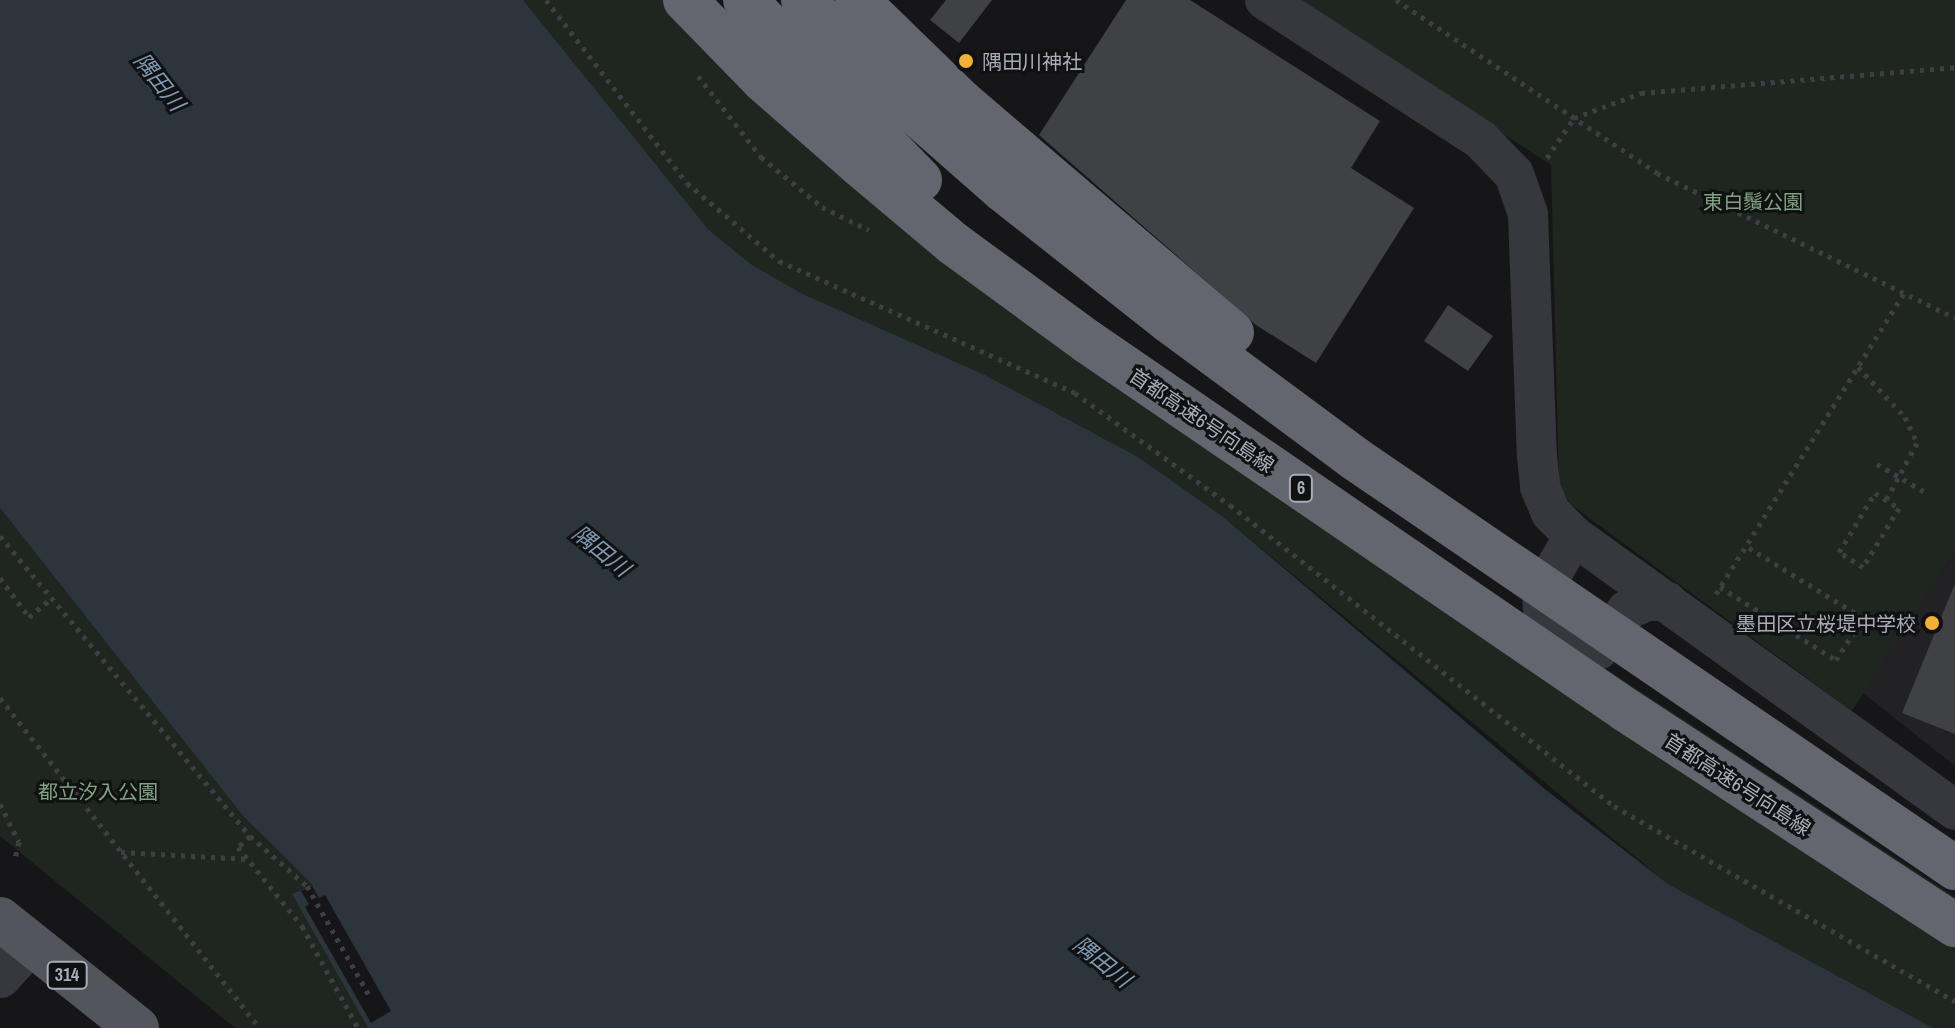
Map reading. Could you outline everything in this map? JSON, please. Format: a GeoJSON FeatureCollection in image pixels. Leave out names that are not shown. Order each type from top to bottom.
{"type":"FeatureCollection","features":[{"type":"Feature","properties":{"kind":"highway","name":"首都高速6号向島線"},"geometry":{"type":"LineString","coordinates":[[685,0],[764,81],[954,244],[1321,502],[1626,710],[1955,925]]}},
{"type":"Feature","properties":{"kind":"highway"},"geometry":{"type":"LineString","coordinates":[[745,0],[896,160],[1321,502]]}},
{"type":"Feature","properties":{"kind":"highway"},"geometry":{"type":"LineString","coordinates":[[803,0],[912,110],[991,180],[1169,321],[1354,458],[1649,656],[1955,868]]}},
{"type":"Feature","properties":{"kind":"highway"},"geometry":{"type":"LineString","coordinates":[[857,0],[962,102],[1245,345],[1362,441],[1649,656]]}},
{"type":"Feature","properties":{"kind":"main road","name":"314"},"geometry":{"type":"LineString","coordinates":[[14,931],[137,1028]]}},
{"type":"Feature","properties":{"kind":"street"},"geometry":{"type":"LineString","coordinates":[[1265,0],[1481,140],[1514,174],[1528,214],[1540,487],[1551,513],[1574,536],[1955,810]]}},
{"type":"Feature","properties":{"kind":"street"},"geometry":{"type":"LineString","coordinates":[[1574,536],[1542,591],[1544,630],[1573,653],[1598,650],[1627,610],[1647,601],[1666,601]]}},
{"type":"Feature","properties":{"kind":"street"},"geometry":{"type":"LineString","coordinates":[[0,976],[14,931]]}},
{"type":"Feature","properties":{"kind":"path"},"geometry":{"type":"LineString","coordinates":[[546,0],[687,183],[779,261],[1075,393],[1230,505],[1614,806],[1955,1001]]}},
{"type":"Feature","properties":{"kind":"path"},"geometry":{"type":"LineString","coordinates":[[1396,0],[1657,173],[1955,318]]}},
{"type":"Feature","properties":{"kind":"path"},"geometry":{"type":"LineString","coordinates":[[1542,165],[1574,118],[1641,93],[1955,67]]}},
{"type":"Feature","properties":{"kind":"path"},"geometry":{"type":"LineString","coordinates":[[1698,624],[1904,293]]}},
{"type":"Feature","properties":{"kind":"path"},"geometry":{"type":"LineString","coordinates":[[1858,367],[1914,432],[1914,455],[1886,500]]}},
{"type":"Feature","properties":{"kind":"path"},"geometry":{"type":"LineString","coordinates":[[1877,464],[1925,492]]}},
{"type":"Feature","properties":{"kind":"path"},"geometry":{"type":"LineString","coordinates":[[1875,493],[1886,500],[1899,508],[1863,567],[1839,552],[1875,493]]}},
{"type":"Feature","properties":{"kind":"path"},"geometry":{"type":"LineString","coordinates":[[0,536],[250,836],[307,886],[370,997]]}},
{"type":"Feature","properties":{"kind":"path"},"geometry":{"type":"LineString","coordinates":[[1720,587],[1836,660],[1863,618],[1746,546]]}},
{"type":"Feature","properties":{"kind":"path"},"geometry":{"type":"LineString","coordinates":[[0,578],[29,617],[52,598]]}},
{"type":"Feature","properties":{"kind":"path"},"geometry":{"type":"LineString","coordinates":[[0,698],[260,1028]]}},
{"type":"Feature","properties":{"kind":"path"},"geometry":{"type":"LineString","coordinates":[[0,804],[19,842],[15,858]]}},
{"type":"Feature","properties":{"kind":"path"},"geometry":{"type":"LineString","coordinates":[[250,836],[238,847],[302,926],[358,1028]]}},
{"type":"Feature","properties":{"kind":"path"},"geometry":{"type":"LineString","coordinates":[[120,852],[249,859]]}},
{"type":"Feature","properties":{"kind":"shaded area","name":"墨田区立桜堤中学校"},"geometry":{"type":"Polygon","coordinates":[[[1955,552],[1955,766],[1863,693],[1955,552]]]}},
{"type":"Feature","properties":{"kind":"green space"},"geometry":{"type":"Polygon","coordinates":[[[523,0],[711,0],[872,164],[1375,518],[1955,897],[1955,1028],[1930,1028],[1668,884],[1222,516],[1138,457],[985,375],[803,294],[752,265],[708,229],[523,0]]]}},
{"type":"Feature","properties":{"kind":"green space","name":"東白鬚公園"},"geometry":{"type":"Polygon","coordinates":[[[1298,0],[1955,0],[1955,552],[1852,711],[1570,504],[1559,483],[1551,165],[1298,0]]]}},
{"type":"Feature","properties":{"kind":"green space","name":"都立汐入公園"},"geometry":{"type":"Polygon","coordinates":[[[0,508],[243,816],[314,885],[293,895],[368,1028],[235,1028],[0,836],[0,508]]]}},
{"type":"Feature","properties":{"kind":"water","name":"隅田川"},"geometry":{"type":"Polygon","coordinates":[[[0,0],[523,0],[708,229],[752,265],[803,294],[985,375],[1138,457],[1222,516],[1546,790],[1668,884],[1933,1028],[368,1028],[292,894],[313,885],[243,816],[0,508],[0,0]]]}},
{"type":"Feature","properties":{"kind":"pier"},"geometry":{"type":"Polygon","coordinates":[[[312,886],[319,898],[325,895],[391,1011],[371,1023],[305,907],[309,904],[301,891],[312,886]]]}},
{"type":"Feature","properties":{"kind":"building"},"geometry":{"type":"Polygon","coordinates":[[[946,0],[992,0],[959,43],[930,20],[946,0]]]}},
{"type":"Feature","properties":{"kind":"building"},"geometry":{"type":"Polygon","coordinates":[[[1126,0],[1190,0],[1380,121],[1351,168],[1414,208],[1316,363],[1256,325],[1039,135],[1126,0]]]}},
{"type":"Feature","properties":{"kind":"building"},"geometry":{"type":"Polygon","coordinates":[[[1448,305],[1493,336],[1468,371],[1424,341],[1448,305]]]}},
{"type":"Feature","properties":{"kind":"building"},"geometry":{"type":"Polygon","coordinates":[[[1955,586],[1955,734],[1902,713],[1955,586]]]}},
{"type":"Feature","properties":{"kind":"place","name":"隅田川神社"},"geometry":{"type":"Point","coordinates":[966,61]}},
{"type":"Feature","properties":{"kind":"place","name":"墨田区立桜堤中学校"},"geometry":{"type":"Point","coordinates":[1932,623]}}]}
